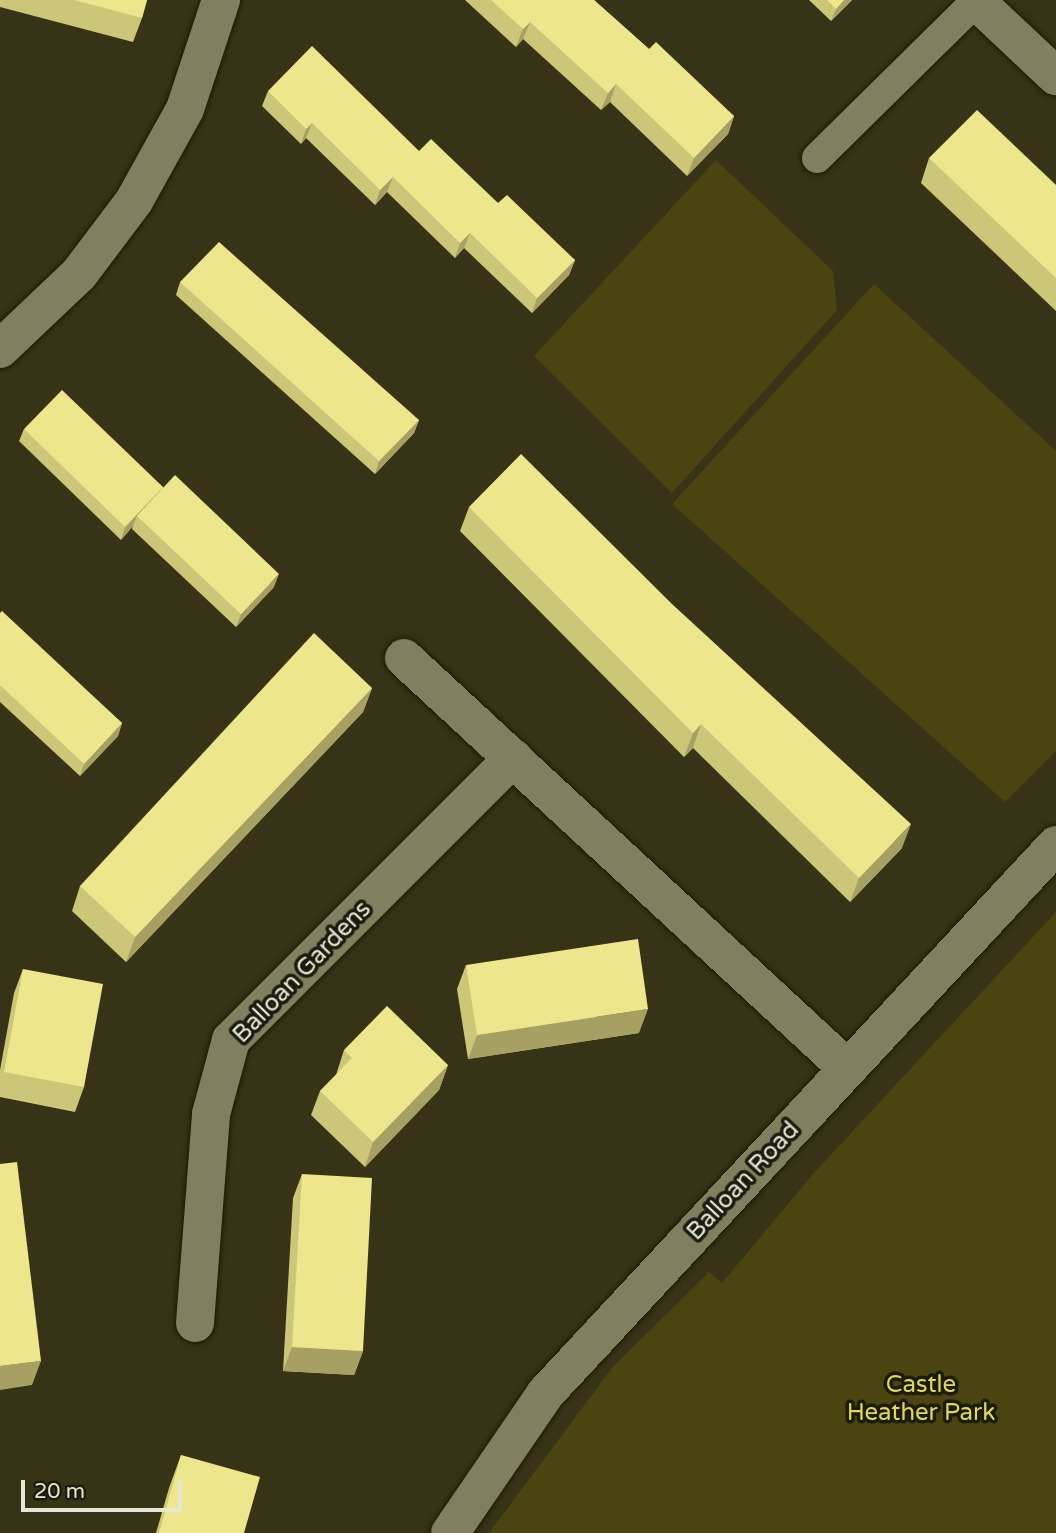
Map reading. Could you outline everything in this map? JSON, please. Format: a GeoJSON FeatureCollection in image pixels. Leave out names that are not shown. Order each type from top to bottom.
{"type":"FeatureCollection","features":[{"type":"Feature","properties":{"kind":"street"},"geometry":{"type":"LineString","coordinates":[[0,349],[79,274],[134,201],[185,109],[220,0]]}},
{"type":"Feature","properties":{"kind":"street"},"geometry":{"type":"LineString","coordinates":[[977,1],[1056,76]]}},
{"type":"Feature","properties":{"kind":"street"},"geometry":{"type":"LineString","coordinates":[[404,658],[848,1069]]}},
{"type":"Feature","properties":{"kind":"street","name":"Balloan Gardens"},"geometry":{"type":"LineString","coordinates":[[195,1323],[211,1114],[231,1040],[513,758]]}},
{"type":"Feature","properties":{"kind":"street","name":"Balloan Road"},"geometry":{"type":"LineString","coordinates":[[450,1533],[545,1394],[1056,845]]}},
{"type":"Feature","properties":{"kind":"lane"},"geometry":{"type":"LineString","coordinates":[[817,158],[977,1]]}},
{"type":"Feature","properties":{"kind":"green space"},"geometry":{"type":"Polygon","coordinates":[[[716,160],[833,271],[837,310],[672,493],[534,356],[716,160]]]}},
{"type":"Feature","properties":{"kind":"green space"},"geometry":{"type":"Polygon","coordinates":[[[874,284],[1056,451],[1056,751],[1005,802],[672,504],[874,284]]]}},
{"type":"Feature","properties":{"kind":"green space","name":"Castle Heather Park"},"geometry":{"type":"Polygon","coordinates":[[[1056,912],[1056,1533],[489,1533],[612,1368],[709,1272],[722,1283],[813,1174],[1056,912]]]}},
{"type":"Feature","properties":{"kind":"building"},"geometry":{"type":"Polygon","coordinates":[[[74,0],[147,0],[142,18],[74,0]]]}},
{"type":"Feature","properties":{"kind":"building"},"geometry":{"type":"Polygon","coordinates":[[[491,0],[594,0],[649,49],[656,42],[734,116],[694,158],[616,84],[608,93],[530,22],[523,29],[491,0]]]}},
{"type":"Feature","properties":{"kind":"building"},"geometry":{"type":"Polygon","coordinates":[[[827,0],[844,0],[836,9],[827,0]]]}},
{"type":"Feature","properties":{"kind":"building"},"geometry":{"type":"Polygon","coordinates":[[[312,46],[419,151],[431,139],[498,203],[507,195],[575,260],[537,298],[470,233],[460,243],[393,177],[380,190],[312,123],[306,129],[268,91],[312,46]]]}},
{"type":"Feature","properties":{"kind":"building"},"geometry":{"type":"Polygon","coordinates":[[[977,110],[1056,185],[1056,278],[929,158],[977,110]]]}},
{"type":"Feature","properties":{"kind":"building"},"geometry":{"type":"Polygon","coordinates":[[[219,242],[419,420],[379,461],[180,282],[219,242]]]}},
{"type":"Feature","properties":{"kind":"building"},"geometry":{"type":"Polygon","coordinates":[[[62,390],[163,487],[125,527],[24,429],[62,390]]]}},
{"type":"Feature","properties":{"kind":"building"},"geometry":{"type":"Polygon","coordinates":[[[521,454],[672,604],[911,824],[859,878],[701,724],[693,733],[469,507],[521,454]]]}},
{"type":"Feature","properties":{"kind":"building"},"geometry":{"type":"Polygon","coordinates":[[[175,475],[279,574],[241,614],[137,516],[175,475]]]}},
{"type":"Feature","properties":{"kind":"building"},"geometry":{"type":"Polygon","coordinates":[[[2,611],[122,723],[84,764],[0,685],[2,611]]]}},
{"type":"Feature","properties":{"kind":"building"},"geometry":{"type":"Polygon","coordinates":[[[314,633],[372,688],[135,937],[80,886],[314,633]]]}},
{"type":"Feature","properties":{"kind":"building"},"geometry":{"type":"Polygon","coordinates":[[[638,939],[648,1009],[477,1035],[466,965],[638,939]]]}},
{"type":"Feature","properties":{"kind":"building"},"geometry":{"type":"Polygon","coordinates":[[[23,969],[103,984],[84,1087],[4,1072],[23,969]]]}},
{"type":"Feature","properties":{"kind":"building"},"geometry":{"type":"Polygon","coordinates":[[[387,1006],[448,1065],[373,1142],[320,1091],[352,1058],[344,1050],[387,1006]]]}},
{"type":"Feature","properties":{"kind":"building"},"geometry":{"type":"Polygon","coordinates":[[[17,1162],[41,1361],[0,1366],[0,1164],[17,1162]]]}},
{"type":"Feature","properties":{"kind":"building"},"geometry":{"type":"Polygon","coordinates":[[[302,1174],[372,1178],[363,1351],[292,1347],[302,1174]]]}},
{"type":"Feature","properties":{"kind":"building"},"geometry":{"type":"Polygon","coordinates":[[[181,1455],[260,1477],[244,1533],[159,1533],[181,1455]]]}}]}
